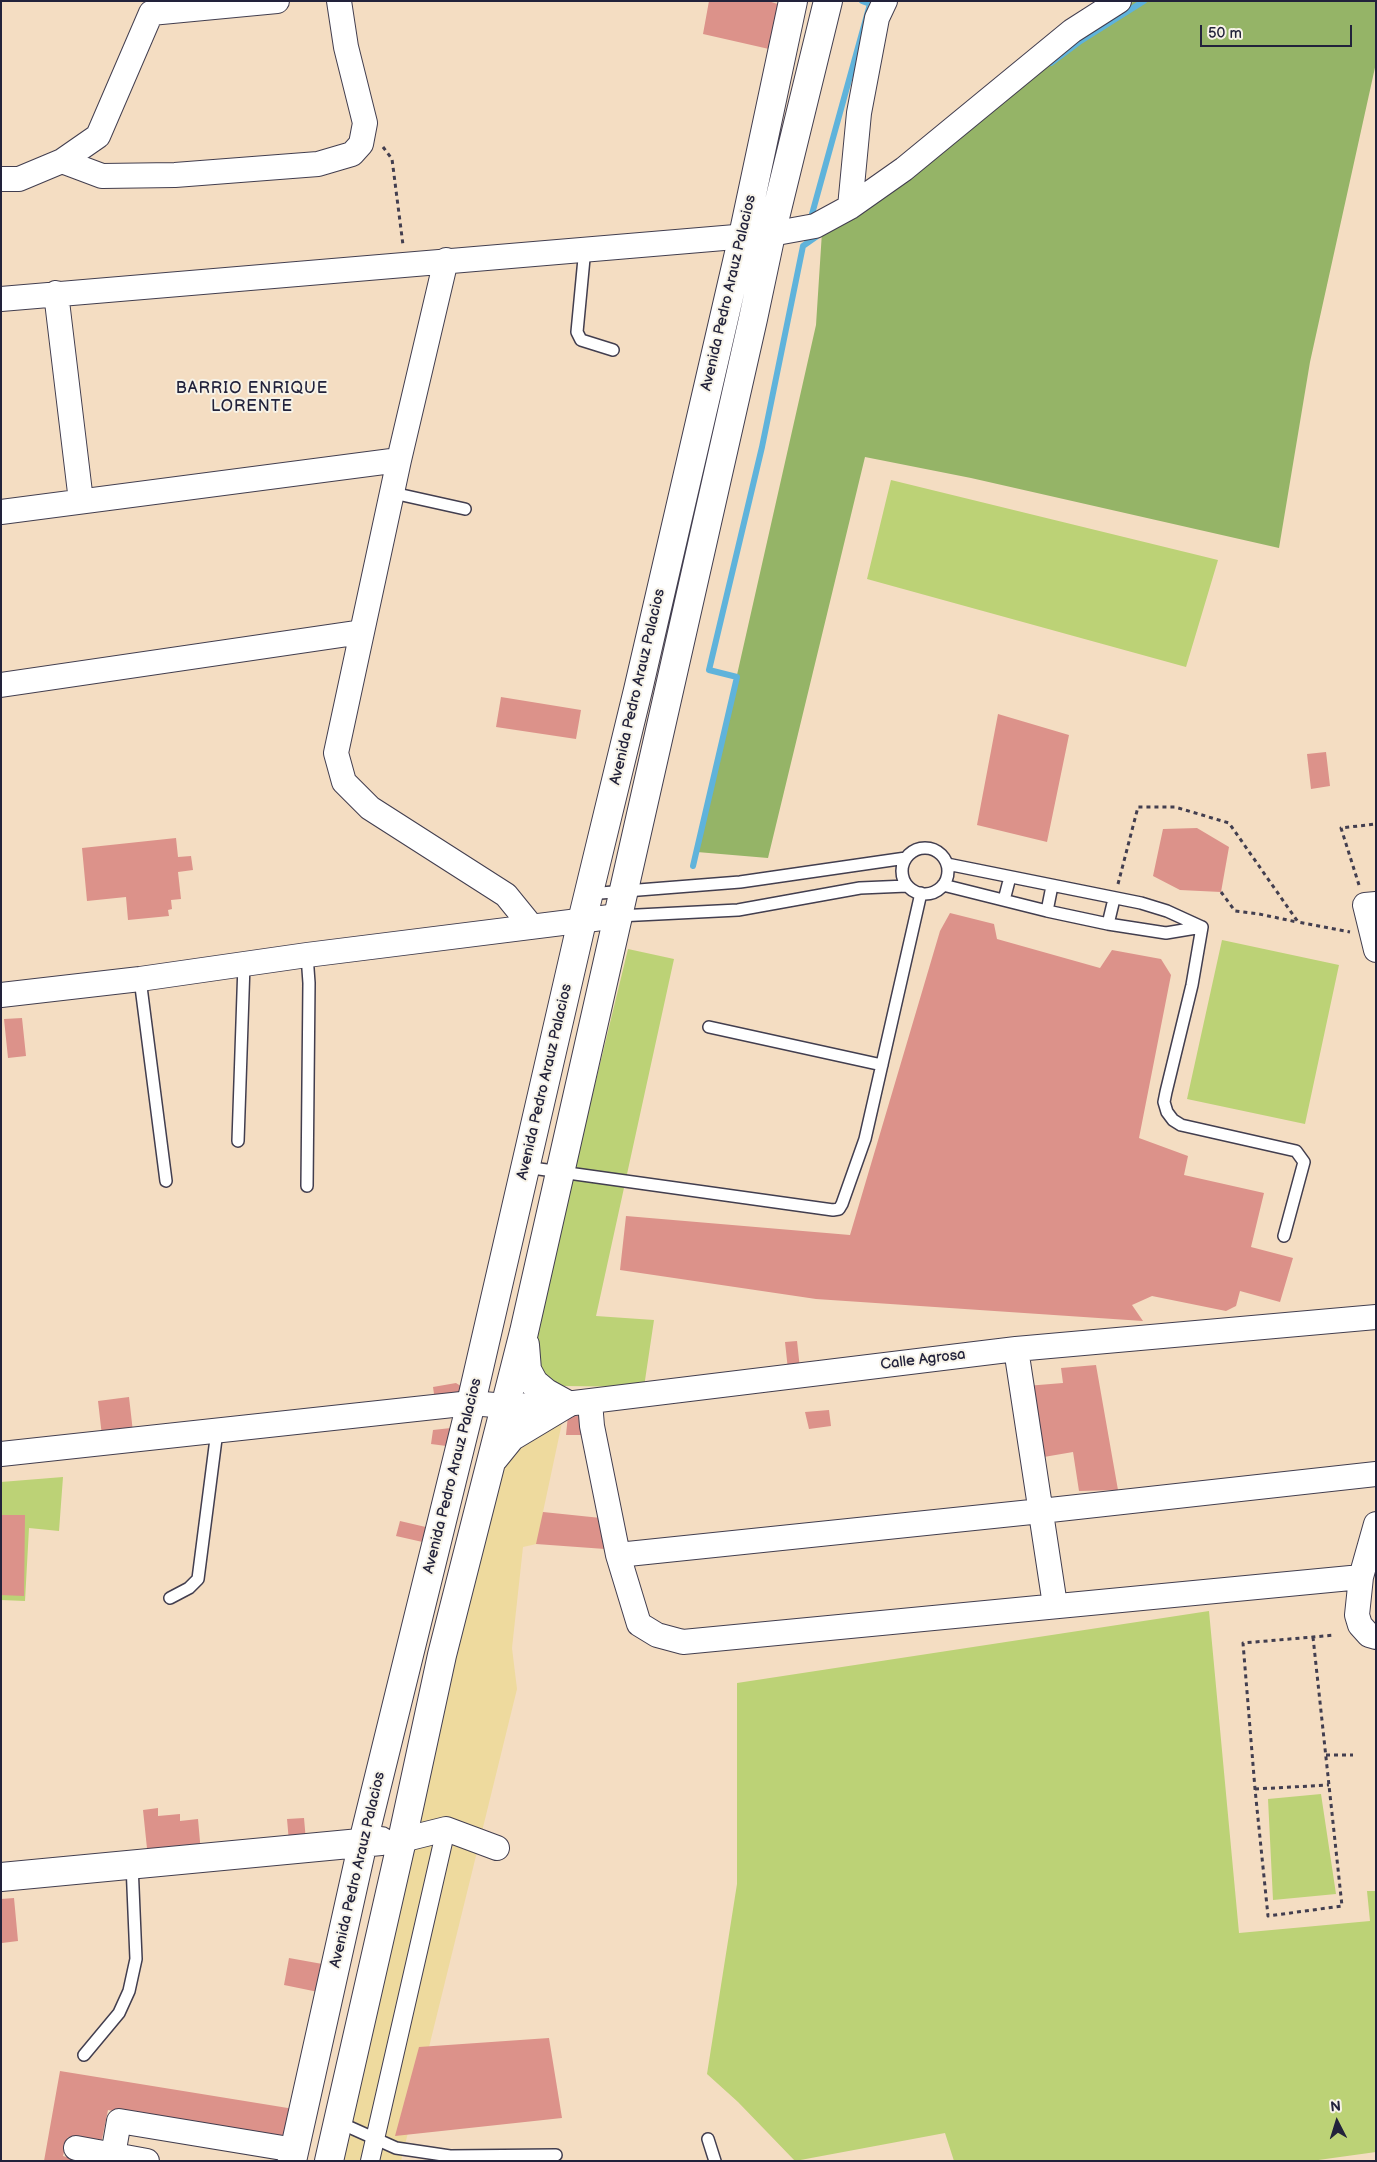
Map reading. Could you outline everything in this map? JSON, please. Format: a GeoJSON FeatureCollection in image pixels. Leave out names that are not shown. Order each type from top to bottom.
{"type":"FeatureCollection","features":[{"type":"Feature","properties":{"kind":"street"},"geometry":{"type":"LineString","coordinates":[[1,179],[19,179],[62,161],[98,136],[148,7],[277,1]]}},
{"type":"Feature","properties":{"kind":"street"},"geometry":{"type":"LineString","coordinates":[[62,161],[102,176],[175,175],[318,164],[352,154],[361,144],[366,123],[346,47],[340,1]]}},
{"type":"Feature","properties":{"kind":"street","name":"Avenida Pedro Arauz Palacios"},"geometry":{"type":"LineString","coordinates":[[294,2155],[363,1842],[471,1403],[588,894],[638,690],[743,236],[793,1]]}},
{"type":"Feature","properties":{"kind":"street","name":"Avenida Pedro Arauz Palacios"},"geometry":{"type":"LineString","coordinates":[[329,2161],[442,1655],[524,1332],[718,470],[754,319],[771,234],[828,1]]}},
{"type":"Feature","properties":{"kind":"street"},"geometry":{"type":"LineString","coordinates":[[850,207],[859,113],[877,18],[885,1]]}},
{"type":"Feature","properties":{"kind":"street"},"geometry":{"type":"LineString","coordinates":[[1,299],[405,263],[771,234],[815,226],[850,207],[904,168],[1072,31],[1119,1]]}},
{"type":"Feature","properties":{"kind":"street"},"geometry":{"type":"LineString","coordinates":[[446,260],[399,460],[336,753],[344,782],[370,808],[506,895],[532,927]]}},
{"type":"Feature","properties":{"kind":"street"},"geometry":{"type":"LineString","coordinates":[[56,293],[81,501]]}},
{"type":"Feature","properties":{"kind":"street"},"geometry":{"type":"LineString","coordinates":[[1,512],[399,460]]}},
{"type":"Feature","properties":{"kind":"street"},"geometry":{"type":"LineString","coordinates":[[690,460],[718,470]]}},
{"type":"Feature","properties":{"kind":"street"},"geometry":{"type":"LineString","coordinates":[[1,685],[362,632]]}},
{"type":"Feature","properties":{"kind":"street"},"geometry":{"type":"LineString","coordinates":[[638,690],[668,695]]}},
{"type":"Feature","properties":{"kind":"street"},"geometry":{"type":"LineString","coordinates":[[1,995],[140,979],[307,955],[582,921],[621,904]]}},
{"type":"Feature","properties":{"kind":"street"},"geometry":{"type":"LineString","coordinates":[[1370,905],[1374,943]]}},
{"type":"Feature","properties":{"kind":"street","name":"Calle Agrosa"},"geometry":{"type":"LineString","coordinates":[[1,1454],[471,1403],[506,1406],[578,1403],[1016,1349],[1376,1317]]}},
{"type":"Feature","properties":{"kind":"street"},"geometry":{"type":"LineString","coordinates":[[524,1332],[527,1370],[534,1383],[546,1393],[578,1403],[592,1426],[618,1555],[640,1624],[658,1635],[683,1642],[1361,1577]]}},
{"type":"Feature","properties":{"kind":"street"},"geometry":{"type":"LineString","coordinates":[[1016,1349],[1055,1605]]}},
{"type":"Feature","properties":{"kind":"street"},"geometry":{"type":"LineString","coordinates":[[493,1459],[510,1437],[578,1403]]}},
{"type":"Feature","properties":{"kind":"street"},"geometry":{"type":"LineString","coordinates":[[618,1555],[1041,1512],[1376,1474]]}},
{"type":"Feature","properties":{"kind":"street"},"geometry":{"type":"LineString","coordinates":[[1376,1524],[1361,1577],[1356,1615],[1360,1625],[1369,1635],[1376,1637]]}},
{"type":"Feature","properties":{"kind":"street"},"geometry":{"type":"LineString","coordinates":[[410,1646],[442,1655]]}},
{"type":"Feature","properties":{"kind":"street"},"geometry":{"type":"LineString","coordinates":[[370,2161],[446,1829]]}},
{"type":"Feature","properties":{"kind":"street"},"geometry":{"type":"LineString","coordinates":[[1,1877],[363,1842],[402,1840],[446,1829],[497,1848]]}},
{"type":"Feature","properties":{"kind":"street"},"geometry":{"type":"LineString","coordinates":[[318,2049],[352,2060]]}},
{"type":"Feature","properties":{"kind":"street"},"geometry":{"type":"LineString","coordinates":[[113,2155],[119,2121],[294,2155]]}},
{"type":"Feature","properties":{"kind":"street"},"geometry":{"type":"LineString","coordinates":[[76,2148],[147,2161]]}},
{"type":"Feature","properties":{"kind":"lane"},"geometry":{"type":"LineString","coordinates":[[585,248],[577,332],[580,340],[613,350]]}},
{"type":"Feature","properties":{"kind":"lane"},"geometry":{"type":"LineString","coordinates":[[393,493],[465,509]]}},
{"type":"Feature","properties":{"kind":"lane"},"geometry":{"type":"LineString","coordinates":[[588,894],[621,904],[738,910],[860,888],[907,886],[921,893],[929,893],[943,885],[948,875],[947,864],[937,851],[929,848],[920,848],[906,858],[740,882],[699,884],[621,904]]}},
{"type":"Feature","properties":{"kind":"lane"},"geometry":{"type":"LineString","coordinates":[[906,858],[902,867],[903,877],[907,886]]}},
{"type":"Feature","properties":{"kind":"lane"},"geometry":{"type":"LineString","coordinates":[[947,864],[1141,904],[1167,911],[1202,927]]}},
{"type":"Feature","properties":{"kind":"lane"},"geometry":{"type":"LineString","coordinates":[[1004,900],[1010,878]]}},
{"type":"Feature","properties":{"kind":"lane"},"geometry":{"type":"LineString","coordinates":[[943,885],[1108,924],[1166,932],[1202,927]]}},
{"type":"Feature","properties":{"kind":"lane"},"geometry":{"type":"LineString","coordinates":[[1048,911],[1052,886]]}},
{"type":"Feature","properties":{"kind":"lane"},"geometry":{"type":"LineString","coordinates":[[525,1167],[836,1210],[842,1204],[865,1139],[921,893]]}},
{"type":"Feature","properties":{"kind":"lane"},"geometry":{"type":"LineString","coordinates":[[1108,924],[1114,899]]}},
{"type":"Feature","properties":{"kind":"lane"},"geometry":{"type":"LineString","coordinates":[[1202,927],[1192,985],[1164,1102],[1167,1112],[1173,1120],[1181,1124],[1296,1151],[1304,1162],[1284,1236]]}},
{"type":"Feature","properties":{"kind":"lane"},"geometry":{"type":"LineString","coordinates":[[307,955],[309,992],[307,1186]]}},
{"type":"Feature","properties":{"kind":"lane"},"geometry":{"type":"LineString","coordinates":[[238,1142],[244,964]]}},
{"type":"Feature","properties":{"kind":"lane"},"geometry":{"type":"LineString","coordinates":[[140,979],[166,1181]]}},
{"type":"Feature","properties":{"kind":"lane"},"geometry":{"type":"LineString","coordinates":[[708,1027],[882,1065]]}},
{"type":"Feature","properties":{"kind":"lane"},"geometry":{"type":"LineString","coordinates":[[170,1598],[189,1588],[198,1579],[217,1431]]}},
{"type":"Feature","properties":{"kind":"lane"},"geometry":{"type":"LineString","coordinates":[[84,2055],[119,2013],[129,1991],[136,1959],[132,1864]]}},
{"type":"Feature","properties":{"kind":"lane"},"geometry":{"type":"LineString","coordinates":[[338,2122],[374,2140],[413,2156],[556,2155]]}},
{"type":"Feature","properties":{"kind":"lane"},"geometry":{"type":"LineString","coordinates":[[708,2140],[715,2161]]}},
{"type":"Feature","properties":{"kind":"path"},"geometry":{"type":"LineString","coordinates":[[366,123],[392,159],[405,263]]}},
{"type":"Feature","properties":{"kind":"path"},"geometry":{"type":"LineString","coordinates":[[1114,899],[1138,808],[1175,807],[1229,823],[1298,922]]}},
{"type":"Feature","properties":{"kind":"path"},"geometry":{"type":"LineString","coordinates":[[1370,905],[1341,828],[1376,824]]}},
{"type":"Feature","properties":{"kind":"path"},"geometry":{"type":"LineString","coordinates":[[1221,892],[1234,911],[1298,922],[1374,943]]}},
{"type":"Feature","properties":{"kind":"path"},"geometry":{"type":"LineString","coordinates":[[1313,1637],[1342,1906],[1268,1916],[1243,1643],[1335,1635]]}},
{"type":"Feature","properties":{"kind":"path"},"geometry":{"type":"LineString","coordinates":[[1326,1755],[1353,1755]]}},
{"type":"Feature","properties":{"kind":"path"},"geometry":{"type":"LineString","coordinates":[[1255,1789],[1329,1785]]}},
{"type":"Feature","properties":{"kind":"green space"},"geometry":{"type":"Polygon","coordinates":[[[1134,1],[1376,1],[1376,63],[1310,362],[1279,548],[971,478],[865,457],[768,858],[697,852],[816,325],[822,232],[987,113],[1134,1]]]}},
{"type":"Feature","properties":{"kind":"green space"},"geometry":{"type":"Polygon","coordinates":[[[891,480],[1218,560],[1186,667],[867,579],[891,480]]]}},
{"type":"Feature","properties":{"kind":"green space"},"geometry":{"type":"Polygon","coordinates":[[[1222,940],[1339,965],[1305,1124],[1187,1099],[1222,940]]]}},
{"type":"Feature","properties":{"kind":"green space"},"geometry":{"type":"Polygon","coordinates":[[[628,949],[674,959],[596,1316],[654,1320],[644,1387],[564,1386],[545,1379],[533,1363],[533,1339],[628,949]]]}},
{"type":"Feature","properties":{"kind":"green space"},"geometry":{"type":"Polygon","coordinates":[[[63,1477],[59,1531],[29,1528],[25,1601],[1,1600],[1,1482],[63,1477]]]}},
{"type":"Feature","properties":{"kind":"green space"},"geometry":{"type":"Polygon","coordinates":[[[1209,1611],[1239,1933],[1370,1921],[1367,1891],[1376,1891],[1376,2152],[1311,2161],[954,2161],[945,2133],[795,2161],[738,2102],[707,2074],[737,1884],[737,1683],[1209,1611]]]}},
{"type":"Feature","properties":{"kind":"green space"},"geometry":{"type":"Polygon","coordinates":[[[1321,1794],[1336,1894],[1273,1900],[1268,1799],[1321,1794]]]}},
{"type":"Feature","properties":{"kind":"sand"},"geometry":{"type":"Polygon","coordinates":[[[566,1404],[543,1512],[541,1543],[523,1547],[512,1648],[517,1689],[401,2161],[323,2161],[493,1459],[566,1404]]]}},
{"type":"Feature","properties":{"kind":"building"},"geometry":{"type":"Polygon","coordinates":[[[709,1],[768,1],[781,5],[769,49],[703,34],[709,1]]]}},
{"type":"Feature","properties":{"kind":"building"},"geometry":{"type":"Polygon","coordinates":[[[501,697],[581,710],[576,739],[496,727],[501,697]]]}},
{"type":"Feature","properties":{"kind":"building"},"geometry":{"type":"Polygon","coordinates":[[[998,714],[1069,735],[1047,842],[977,825],[998,714]]]}},
{"type":"Feature","properties":{"kind":"building"},"geometry":{"type":"Polygon","coordinates":[[[1326,752],[1330,786],[1311,789],[1307,754],[1326,752]]]}},
{"type":"Feature","properties":{"kind":"building"},"geometry":{"type":"Polygon","coordinates":[[[1197,828],[1229,847],[1221,892],[1180,890],[1153,876],[1163,829],[1197,828]]]}},
{"type":"Feature","properties":{"kind":"building"},"geometry":{"type":"Polygon","coordinates":[[[176,838],[178,857],[191,856],[193,870],[178,872],[181,899],[171,900],[172,909],[168,910],[169,916],[128,920],[126,897],[87,901],[82,848],[176,838]]]}},
{"type":"Feature","properties":{"kind":"building"},"geometry":{"type":"Polygon","coordinates":[[[950,913],[994,924],[997,939],[1100,968],[1112,950],[1161,959],[1171,975],[1139,1138],[1188,1156],[1184,1175],[1264,1193],[1251,1247],[1293,1258],[1280,1302],[1240,1291],[1236,1306],[1226,1311],[1152,1296],[1132,1305],[1143,1321],[816,1299],[620,1270],[626,1216],[850,1235],[940,931],[950,913]]]}},
{"type":"Feature","properties":{"kind":"building"},"geometry":{"type":"Polygon","coordinates":[[[22,1018],[26,1056],[8,1058],[4,1019],[22,1018]]]}},
{"type":"Feature","properties":{"kind":"building"},"geometry":{"type":"Polygon","coordinates":[[[797,1341],[800,1369],[788,1370],[785,1342],[797,1341]]]}},
{"type":"Feature","properties":{"kind":"building"},"geometry":{"type":"Polygon","coordinates":[[[1096,1365],[1118,1490],[1079,1491],[1073,1452],[1038,1458],[1026,1386],[1063,1383],[1061,1368],[1096,1365]]]}},
{"type":"Feature","properties":{"kind":"building"},"geometry":{"type":"Polygon","coordinates":[[[456,1383],[467,1390],[458,1398],[435,1401],[433,1387],[456,1383]]]}},
{"type":"Feature","properties":{"kind":"building"},"geometry":{"type":"Polygon","coordinates":[[[129,1397],[133,1432],[102,1436],[98,1401],[129,1397]]]}},
{"type":"Feature","properties":{"kind":"building"},"geometry":{"type":"Polygon","coordinates":[[[829,1410],[831,1426],[809,1429],[805,1412],[829,1410]]]}},
{"type":"Feature","properties":{"kind":"building"},"geometry":{"type":"Polygon","coordinates":[[[568,1415],[590,1417],[584,1435],[566,1435],[568,1415]]]}},
{"type":"Feature","properties":{"kind":"building"},"geometry":{"type":"Polygon","coordinates":[[[451,1428],[454,1447],[431,1444],[433,1430],[451,1428]]]}},
{"type":"Feature","properties":{"kind":"building"},"geometry":{"type":"Polygon","coordinates":[[[543,1512],[601,1518],[605,1549],[536,1544],[543,1512]]]}},
{"type":"Feature","properties":{"kind":"building"},"geometry":{"type":"Polygon","coordinates":[[[1,1515],[25,1515],[24,1596],[1,1595],[1,1515]]]}},
{"type":"Feature","properties":{"kind":"building"},"geometry":{"type":"Polygon","coordinates":[[[400,1521],[430,1528],[427,1543],[396,1536],[400,1521]]]}},
{"type":"Feature","properties":{"kind":"building"},"geometry":{"type":"Polygon","coordinates":[[[158,1808],[158,1816],[180,1814],[180,1821],[198,1819],[201,1853],[148,1858],[143,1810],[158,1808]]]}},
{"type":"Feature","properties":{"kind":"building"},"geometry":{"type":"Polygon","coordinates":[[[304,1818],[306,1841],[289,1842],[287,1819],[304,1818]]]}},
{"type":"Feature","properties":{"kind":"building"},"geometry":{"type":"Polygon","coordinates":[[[14,1898],[18,1941],[2,1943],[1,1899],[14,1898]]]}},
{"type":"Feature","properties":{"kind":"building"},"geometry":{"type":"Polygon","coordinates":[[[289,1958],[328,1965],[323,1993],[284,1985],[289,1958]]]}},
{"type":"Feature","properties":{"kind":"building"},"geometry":{"type":"Polygon","coordinates":[[[549,2038],[562,2118],[395,2136],[419,2047],[549,2038]]]}},
{"type":"Feature","properties":{"kind":"building"},"geometry":{"type":"Polygon","coordinates":[[[60,2071],[294,2109],[288,2140],[108,2110],[101,2144],[68,2137],[63,2156],[82,2161],[44,2161],[60,2071]]]}},
{"type":"Feature","properties":{"kind":"waterway"},"geometry":{"type":"LineString","coordinates":[[862,1],[870,4],[870,1]]}},
{"type":"Feature","properties":{"kind":"waterway"},"geometry":{"type":"LineString","coordinates":[[1051,63],[1079,42],[1144,1]]}},
{"type":"Feature","properties":{"kind":"waterway"},"geometry":{"type":"LineString","coordinates":[[812,214],[870,4]]}},
{"type":"Feature","properties":{"kind":"waterway"},"geometry":{"type":"LineString","coordinates":[[693,866],[737,677],[709,670],[762,447],[803,246],[820,234]]}},
{"type":"Feature","properties":{"kind":"district","name":"BARRIO ENRIQUE LORENTE"},"geometry":{"type":"Point","coordinates":[252,398]}}]}
